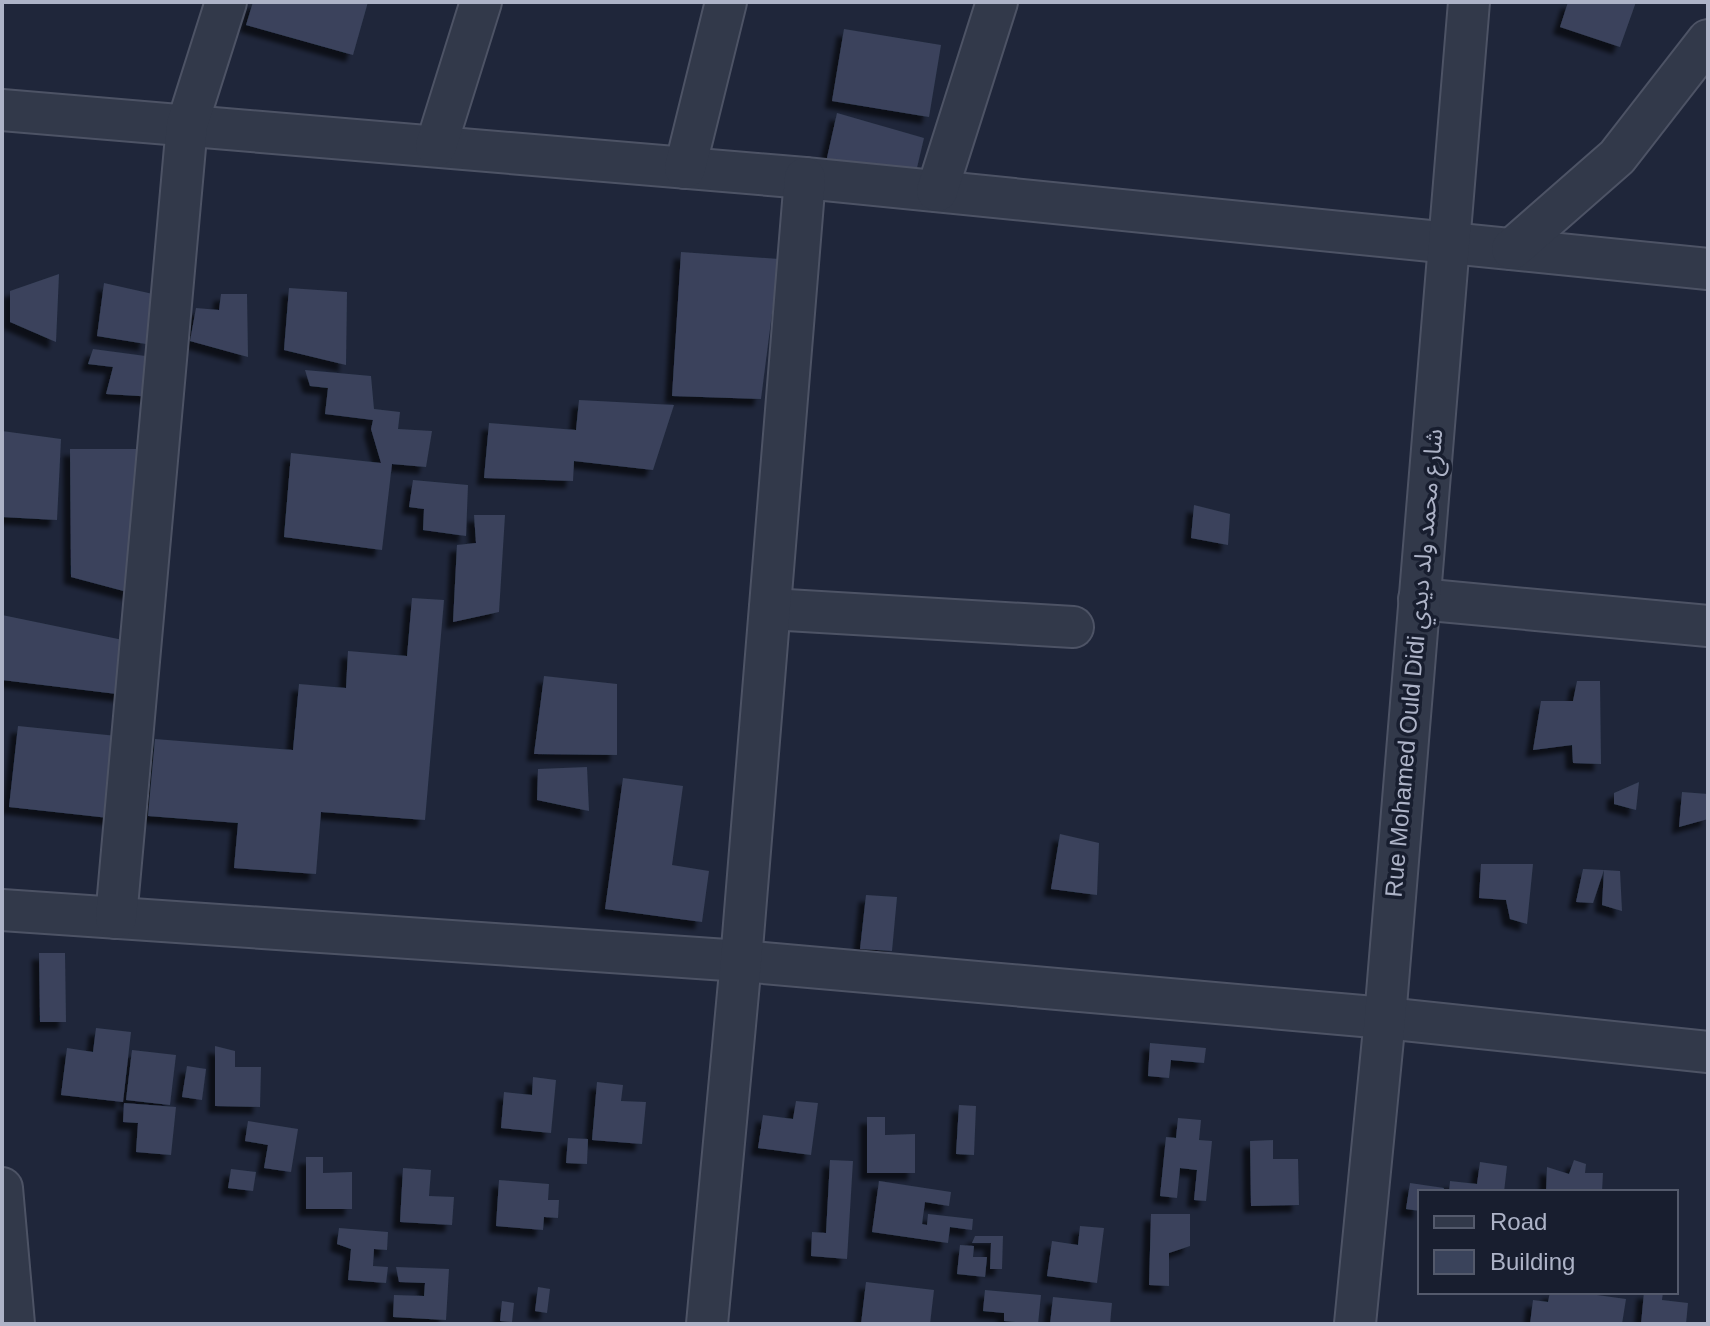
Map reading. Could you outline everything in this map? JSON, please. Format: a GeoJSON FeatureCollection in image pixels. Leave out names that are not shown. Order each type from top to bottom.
{"type":"FeatureCollection","features":[{"type":"Feature","properties":{"kind":"street"},"geometry":{"type":"LineString","coordinates":[[116,918],[187,125],[226,2]]}},
{"type":"Feature","properties":{"kind":"street"},"geometry":{"type":"LineString","coordinates":[[436,146],[481,2]]}},
{"type":"Feature","properties":{"kind":"street"},"geometry":{"type":"LineString","coordinates":[[685,168],[726,2]]}},
{"type":"Feature","properties":{"kind":"street"},"geometry":{"type":"LineString","coordinates":[[937,191],[997,2]]}},
{"type":"Feature","properties":{"kind":"street","name":"Rue Mohamed Ould Didi شارع محمد ولد ديدي"},"geometry":{"type":"LineString","coordinates":[[1355,1324],[1385,1018],[1469,2]]}},
{"type":"Feature","properties":{"kind":"street"},"geometry":{"type":"LineString","coordinates":[[1512,249],[1617,157],[1708,40]]}},
{"type":"Feature","properties":{"kind":"street"},"geometry":{"type":"LineString","coordinates":[[2,110],[805,178],[1708,269]]}},
{"type":"Feature","properties":{"kind":"street"},"geometry":{"type":"LineString","coordinates":[[707,1324],[741,961],[805,178]]}},
{"type":"Feature","properties":{"kind":"street"},"geometry":{"type":"LineString","coordinates":[[1419,599],[1708,626]]}},
{"type":"Feature","properties":{"kind":"street"},"geometry":{"type":"LineString","coordinates":[[770,609],[1073,627]]}},
{"type":"Feature","properties":{"kind":"street"},"geometry":{"type":"LineString","coordinates":[[2,910],[741,961],[1385,1018],[1708,1052]]}},
{"type":"Feature","properties":{"kind":"street"},"geometry":{"type":"LineString","coordinates":[[2,1188],[14,1324]]}},
{"type":"Feature","properties":{"kind":"building"},"geometry":{"type":"Polygon","coordinates":[[[253,2],[368,2],[353,55],[246,25],[253,2]]]}},
{"type":"Feature","properties":{"kind":"building"},"geometry":{"type":"Polygon","coordinates":[[[1568,2],[1636,2],[1620,47],[1560,27],[1568,2]]]}},
{"type":"Feature","properties":{"kind":"building"},"geometry":{"type":"Polygon","coordinates":[[[844,29],[941,45],[929,117],[832,101],[844,29]]]}},
{"type":"Feature","properties":{"kind":"building"},"geometry":{"type":"Polygon","coordinates":[[[837,113],[924,138],[916,172],[826,162],[837,113]]]}},
{"type":"Feature","properties":{"kind":"building"},"geometry":{"type":"Polygon","coordinates":[[[681,252],[779,259],[761,399],[672,396],[681,252]]]}},
{"type":"Feature","properties":{"kind":"building"},"geometry":{"type":"Polygon","coordinates":[[[59,274],[56,342],[10,322],[10,291],[59,274]]]}},
{"type":"Feature","properties":{"kind":"building"},"geometry":{"type":"Polygon","coordinates":[[[104,283],[153,294],[146,344],[97,336],[104,283]]]}},
{"type":"Feature","properties":{"kind":"building"},"geometry":{"type":"Polygon","coordinates":[[[289,288],[347,292],[346,365],[284,350],[289,288]]]}},
{"type":"Feature","properties":{"kind":"building"},"geometry":{"type":"Polygon","coordinates":[[[221,294],[247,294],[248,357],[190,341],[196,308],[219,310],[221,294]]]}},
{"type":"Feature","properties":{"kind":"building"},"geometry":{"type":"Polygon","coordinates":[[[93,349],[153,357],[155,397],[106,394],[113,367],[88,364],[93,349]]]}},
{"type":"Feature","properties":{"kind":"building"},"geometry":{"type":"Polygon","coordinates":[[[305,370],[371,376],[374,409],[400,412],[398,429],[432,431],[426,467],[392,464],[382,550],[284,537],[291,453],[381,463],[371,429],[373,420],[325,414],[328,388],[310,386],[305,370]]]}},
{"type":"Feature","properties":{"kind":"building"},"geometry":{"type":"Polygon","coordinates":[[[579,400],[674,405],[653,470],[574,461],[573,481],[484,478],[489,423],[576,430],[579,400]]]}},
{"type":"Feature","properties":{"kind":"building"},"geometry":{"type":"Polygon","coordinates":[[[2,431],[61,439],[57,520],[2,517],[2,431]]]}},
{"type":"Feature","properties":{"kind":"building"},"geometry":{"type":"Polygon","coordinates":[[[70,449],[146,449],[131,593],[71,577],[70,449]]]}},
{"type":"Feature","properties":{"kind":"building"},"geometry":{"type":"Polygon","coordinates":[[[413,480],[468,485],[466,536],[423,530],[424,509],[409,507],[413,480]]]}},
{"type":"Feature","properties":{"kind":"building"},"geometry":{"type":"Polygon","coordinates":[[[1194,505],[1230,514],[1228,545],[1191,538],[1194,505]]]}},
{"type":"Feature","properties":{"kind":"building"},"geometry":{"type":"Polygon","coordinates":[[[474,515],[505,515],[499,612],[453,622],[457,545],[476,543],[474,515]]]}},
{"type":"Feature","properties":{"kind":"building"},"geometry":{"type":"Polygon","coordinates":[[[412,598],[444,600],[425,820],[321,812],[316,874],[234,868],[238,823],[148,816],[155,739],[293,750],[299,684],[346,688],[348,651],[407,656],[412,598]]]}},
{"type":"Feature","properties":{"kind":"building"},"geometry":{"type":"Polygon","coordinates":[[[2,615],[123,640],[125,695],[2,680],[2,615]]]}},
{"type":"Feature","properties":{"kind":"building"},"geometry":{"type":"Polygon","coordinates":[[[544,676],[617,684],[617,755],[534,754],[544,676]]]}},
{"type":"Feature","properties":{"kind":"building"},"geometry":{"type":"Polygon","coordinates":[[[1577,681],[1600,681],[1601,764],[1573,763],[1572,745],[1533,750],[1541,701],[1573,701],[1577,681]]]}},
{"type":"Feature","properties":{"kind":"building"},"geometry":{"type":"Polygon","coordinates":[[[18,726],[127,737],[118,819],[9,807],[18,726]]]}},
{"type":"Feature","properties":{"kind":"building"},"geometry":{"type":"Polygon","coordinates":[[[587,767],[589,811],[537,800],[538,769],[587,767]]]}},
{"type":"Feature","properties":{"kind":"building"},"geometry":{"type":"Polygon","coordinates":[[[623,778],[683,786],[672,865],[709,871],[702,922],[605,909],[623,778]]]}},
{"type":"Feature","properties":{"kind":"building"},"geometry":{"type":"Polygon","coordinates":[[[1639,782],[1636,810],[1614,804],[1614,793],[1639,782]]]}},
{"type":"Feature","properties":{"kind":"building"},"geometry":{"type":"Polygon","coordinates":[[[1682,792],[1708,794],[1708,819],[1679,827],[1682,792]]]}},
{"type":"Feature","properties":{"kind":"building"},"geometry":{"type":"Polygon","coordinates":[[[1060,834],[1099,843],[1097,895],[1051,889],[1060,834]]]}},
{"type":"Feature","properties":{"kind":"building"},"geometry":{"type":"Polygon","coordinates":[[[1481,864],[1533,864],[1527,924],[1510,919],[1506,900],[1479,898],[1481,864]]]}},
{"type":"Feature","properties":{"kind":"building"},"geometry":{"type":"Polygon","coordinates":[[[1583,869],[1604,870],[1593,903],[1576,902],[1583,869]]]}},
{"type":"Feature","properties":{"kind":"building"},"geometry":{"type":"Polygon","coordinates":[[[1604,870],[1620,871],[1622,911],[1602,905],[1604,870]]]}},
{"type":"Feature","properties":{"kind":"building"},"geometry":{"type":"Polygon","coordinates":[[[866,895],[897,897],[892,951],[860,949],[866,895]]]}},
{"type":"Feature","properties":{"kind":"building"},"geometry":{"type":"Polygon","coordinates":[[[39,953],[65,953],[66,1022],[40,1022],[39,953]]]}},
{"type":"Feature","properties":{"kind":"building"},"geometry":{"type":"Polygon","coordinates":[[[96,1028],[131,1032],[123,1102],[61,1095],[67,1048],[93,1052],[96,1028]]]}},
{"type":"Feature","properties":{"kind":"building"},"geometry":{"type":"Polygon","coordinates":[[[1150,1043],[1206,1048],[1204,1063],[1171,1060],[1169,1078],[1148,1076],[1150,1043]]]}},
{"type":"Feature","properties":{"kind":"building"},"geometry":{"type":"Polygon","coordinates":[[[215,1046],[235,1051],[235,1067],[261,1067],[260,1107],[215,1106],[215,1046]]]}},
{"type":"Feature","properties":{"kind":"building"},"geometry":{"type":"Polygon","coordinates":[[[132,1050],[176,1055],[170,1105],[126,1100],[132,1050]]]}},
{"type":"Feature","properties":{"kind":"building"},"geometry":{"type":"Polygon","coordinates":[[[187,1066],[206,1069],[202,1100],[182,1097],[187,1066]]]}},
{"type":"Feature","properties":{"kind":"building"},"geometry":{"type":"Polygon","coordinates":[[[533,1077],[556,1080],[551,1133],[501,1128],[504,1092],[532,1095],[533,1077]]]}},
{"type":"Feature","properties":{"kind":"building"},"geometry":{"type":"Polygon","coordinates":[[[597,1082],[623,1085],[621,1101],[646,1102],[642,1144],[592,1140],[597,1082]]]}},
{"type":"Feature","properties":{"kind":"building"},"geometry":{"type":"Polygon","coordinates":[[[796,1101],[818,1103],[811,1155],[758,1148],[763,1115],[793,1119],[796,1101]]]}},
{"type":"Feature","properties":{"kind":"building"},"geometry":{"type":"Polygon","coordinates":[[[124,1103],[176,1107],[171,1155],[136,1152],[138,1123],[123,1122],[124,1103]]]}},
{"type":"Feature","properties":{"kind":"building"},"geometry":{"type":"Polygon","coordinates":[[[959,1105],[976,1106],[974,1155],[956,1154],[959,1105]]]}},
{"type":"Feature","properties":{"kind":"building"},"geometry":{"type":"Polygon","coordinates":[[[867,1117],[885,1117],[885,1135],[915,1134],[915,1173],[867,1173],[867,1117]]]}},
{"type":"Feature","properties":{"kind":"building"},"geometry":{"type":"Polygon","coordinates":[[[1178,1118],[1201,1120],[1199,1140],[1212,1141],[1206,1201],[1194,1200],[1197,1170],[1180,1168],[1177,1198],[1160,1196],[1166,1137],[1176,1138],[1178,1118]]]}},
{"type":"Feature","properties":{"kind":"building"},"geometry":{"type":"Polygon","coordinates":[[[248,1121],[298,1129],[291,1172],[264,1168],[268,1145],[245,1141],[248,1121]]]}},
{"type":"Feature","properties":{"kind":"building"},"geometry":{"type":"Polygon","coordinates":[[[568,1138],[588,1139],[587,1164],[566,1163],[568,1138]]]}},
{"type":"Feature","properties":{"kind":"building"},"geometry":{"type":"Polygon","coordinates":[[[1273,1140],[1273,1159],[1298,1159],[1299,1205],[1251,1206],[1250,1141],[1273,1140]]]}},
{"type":"Feature","properties":{"kind":"building"},"geometry":{"type":"Polygon","coordinates":[[[306,1157],[323,1157],[323,1173],[352,1172],[352,1209],[306,1209],[306,1157]]]}},
{"type":"Feature","properties":{"kind":"building"},"geometry":{"type":"Polygon","coordinates":[[[830,1160],[853,1161],[847,1259],[811,1256],[812,1232],[826,1233],[830,1160]]]}},
{"type":"Feature","properties":{"kind":"building"},"geometry":{"type":"Polygon","coordinates":[[[1574,1160],[1586,1164],[1585,1173],[1603,1173],[1602,1190],[1546,1190],[1547,1167],[1569,1174],[1574,1160]]]}},
{"type":"Feature","properties":{"kind":"building"},"geometry":{"type":"Polygon","coordinates":[[[1480,1162],[1507,1166],[1504,1190],[1449,1190],[1450,1181],[1477,1184],[1480,1162]]]}},
{"type":"Feature","properties":{"kind":"building"},"geometry":{"type":"Polygon","coordinates":[[[403,1168],[431,1170],[429,1196],[454,1197],[452,1225],[400,1222],[403,1168]]]}},
{"type":"Feature","properties":{"kind":"building"},"geometry":{"type":"Polygon","coordinates":[[[231,1169],[256,1172],[253,1191],[228,1188],[231,1169]]]}},
{"type":"Feature","properties":{"kind":"building"},"geometry":{"type":"Polygon","coordinates":[[[499,1180],[549,1184],[548,1200],[559,1200],[558,1218],[544,1217],[543,1230],[496,1226],[499,1180]]]}},
{"type":"Feature","properties":{"kind":"building"},"geometry":{"type":"Polygon","coordinates":[[[879,1181],[951,1192],[949,1206],[925,1202],[922,1224],[927,1225],[928,1214],[973,1219],[972,1230],[950,1227],[948,1243],[872,1232],[879,1181]]]}},
{"type":"Feature","properties":{"kind":"building"},"geometry":{"type":"Polygon","coordinates":[[[1410,1183],[1444,1188],[1418,1190],[1418,1211],[1406,1209],[1410,1183]]]}},
{"type":"Feature","properties":{"kind":"building"},"geometry":{"type":"Polygon","coordinates":[[[1151,1214],[1190,1214],[1190,1246],[1169,1253],[1169,1286],[1149,1285],[1151,1214]]]}},
{"type":"Feature","properties":{"kind":"building"},"geometry":{"type":"Polygon","coordinates":[[[1080,1226],[1104,1228],[1097,1283],[1047,1276],[1052,1241],[1078,1245],[1080,1226]]]}},
{"type":"Feature","properties":{"kind":"building"},"geometry":{"type":"Polygon","coordinates":[[[339,1228],[388,1232],[387,1250],[374,1249],[373,1266],[388,1267],[386,1283],[348,1280],[351,1249],[337,1244],[339,1228]]]}},
{"type":"Feature","properties":{"kind":"building"},"geometry":{"type":"Polygon","coordinates":[[[975,1236],[1003,1236],[1002,1269],[990,1269],[991,1243],[972,1243],[975,1236]]]}},
{"type":"Feature","properties":{"kind":"building"},"geometry":{"type":"Polygon","coordinates":[[[960,1245],[974,1246],[973,1257],[987,1257],[985,1277],[957,1274],[960,1245]]]}},
{"type":"Feature","properties":{"kind":"building"},"geometry":{"type":"Polygon","coordinates":[[[396,1267],[449,1269],[446,1320],[393,1317],[394,1295],[424,1296],[425,1283],[399,1282],[396,1267]]]}},
{"type":"Feature","properties":{"kind":"building"},"geometry":{"type":"Polygon","coordinates":[[[866,1282],[934,1290],[930,1324],[861,1324],[866,1282]]]}},
{"type":"Feature","properties":{"kind":"building"},"geometry":{"type":"Polygon","coordinates":[[[538,1287],[550,1289],[547,1313],[535,1311],[538,1287]]]}},
{"type":"Feature","properties":{"kind":"building"},"geometry":{"type":"Polygon","coordinates":[[[985,1290],[1041,1295],[1038,1324],[1004,1321],[1004,1313],[983,1311],[985,1290]]]}},
{"type":"Feature","properties":{"kind":"building"},"geometry":{"type":"Polygon","coordinates":[[[1550,1294],[1597,1294],[1626,1299],[1622,1324],[1530,1324],[1533,1300],[1548,1302],[1550,1294]]]}},
{"type":"Feature","properties":{"kind":"building"},"geometry":{"type":"Polygon","coordinates":[[[1644,1294],[1663,1294],[1662,1300],[1688,1303],[1686,1324],[1641,1324],[1644,1294]]]}},
{"type":"Feature","properties":{"kind":"building"},"geometry":{"type":"Polygon","coordinates":[[[1053,1297],[1112,1303],[1110,1324],[1050,1324],[1053,1297]]]}},
{"type":"Feature","properties":{"kind":"building"},"geometry":{"type":"Polygon","coordinates":[[[502,1301],[514,1303],[512,1322],[500,1321],[502,1301]]]}}]}
